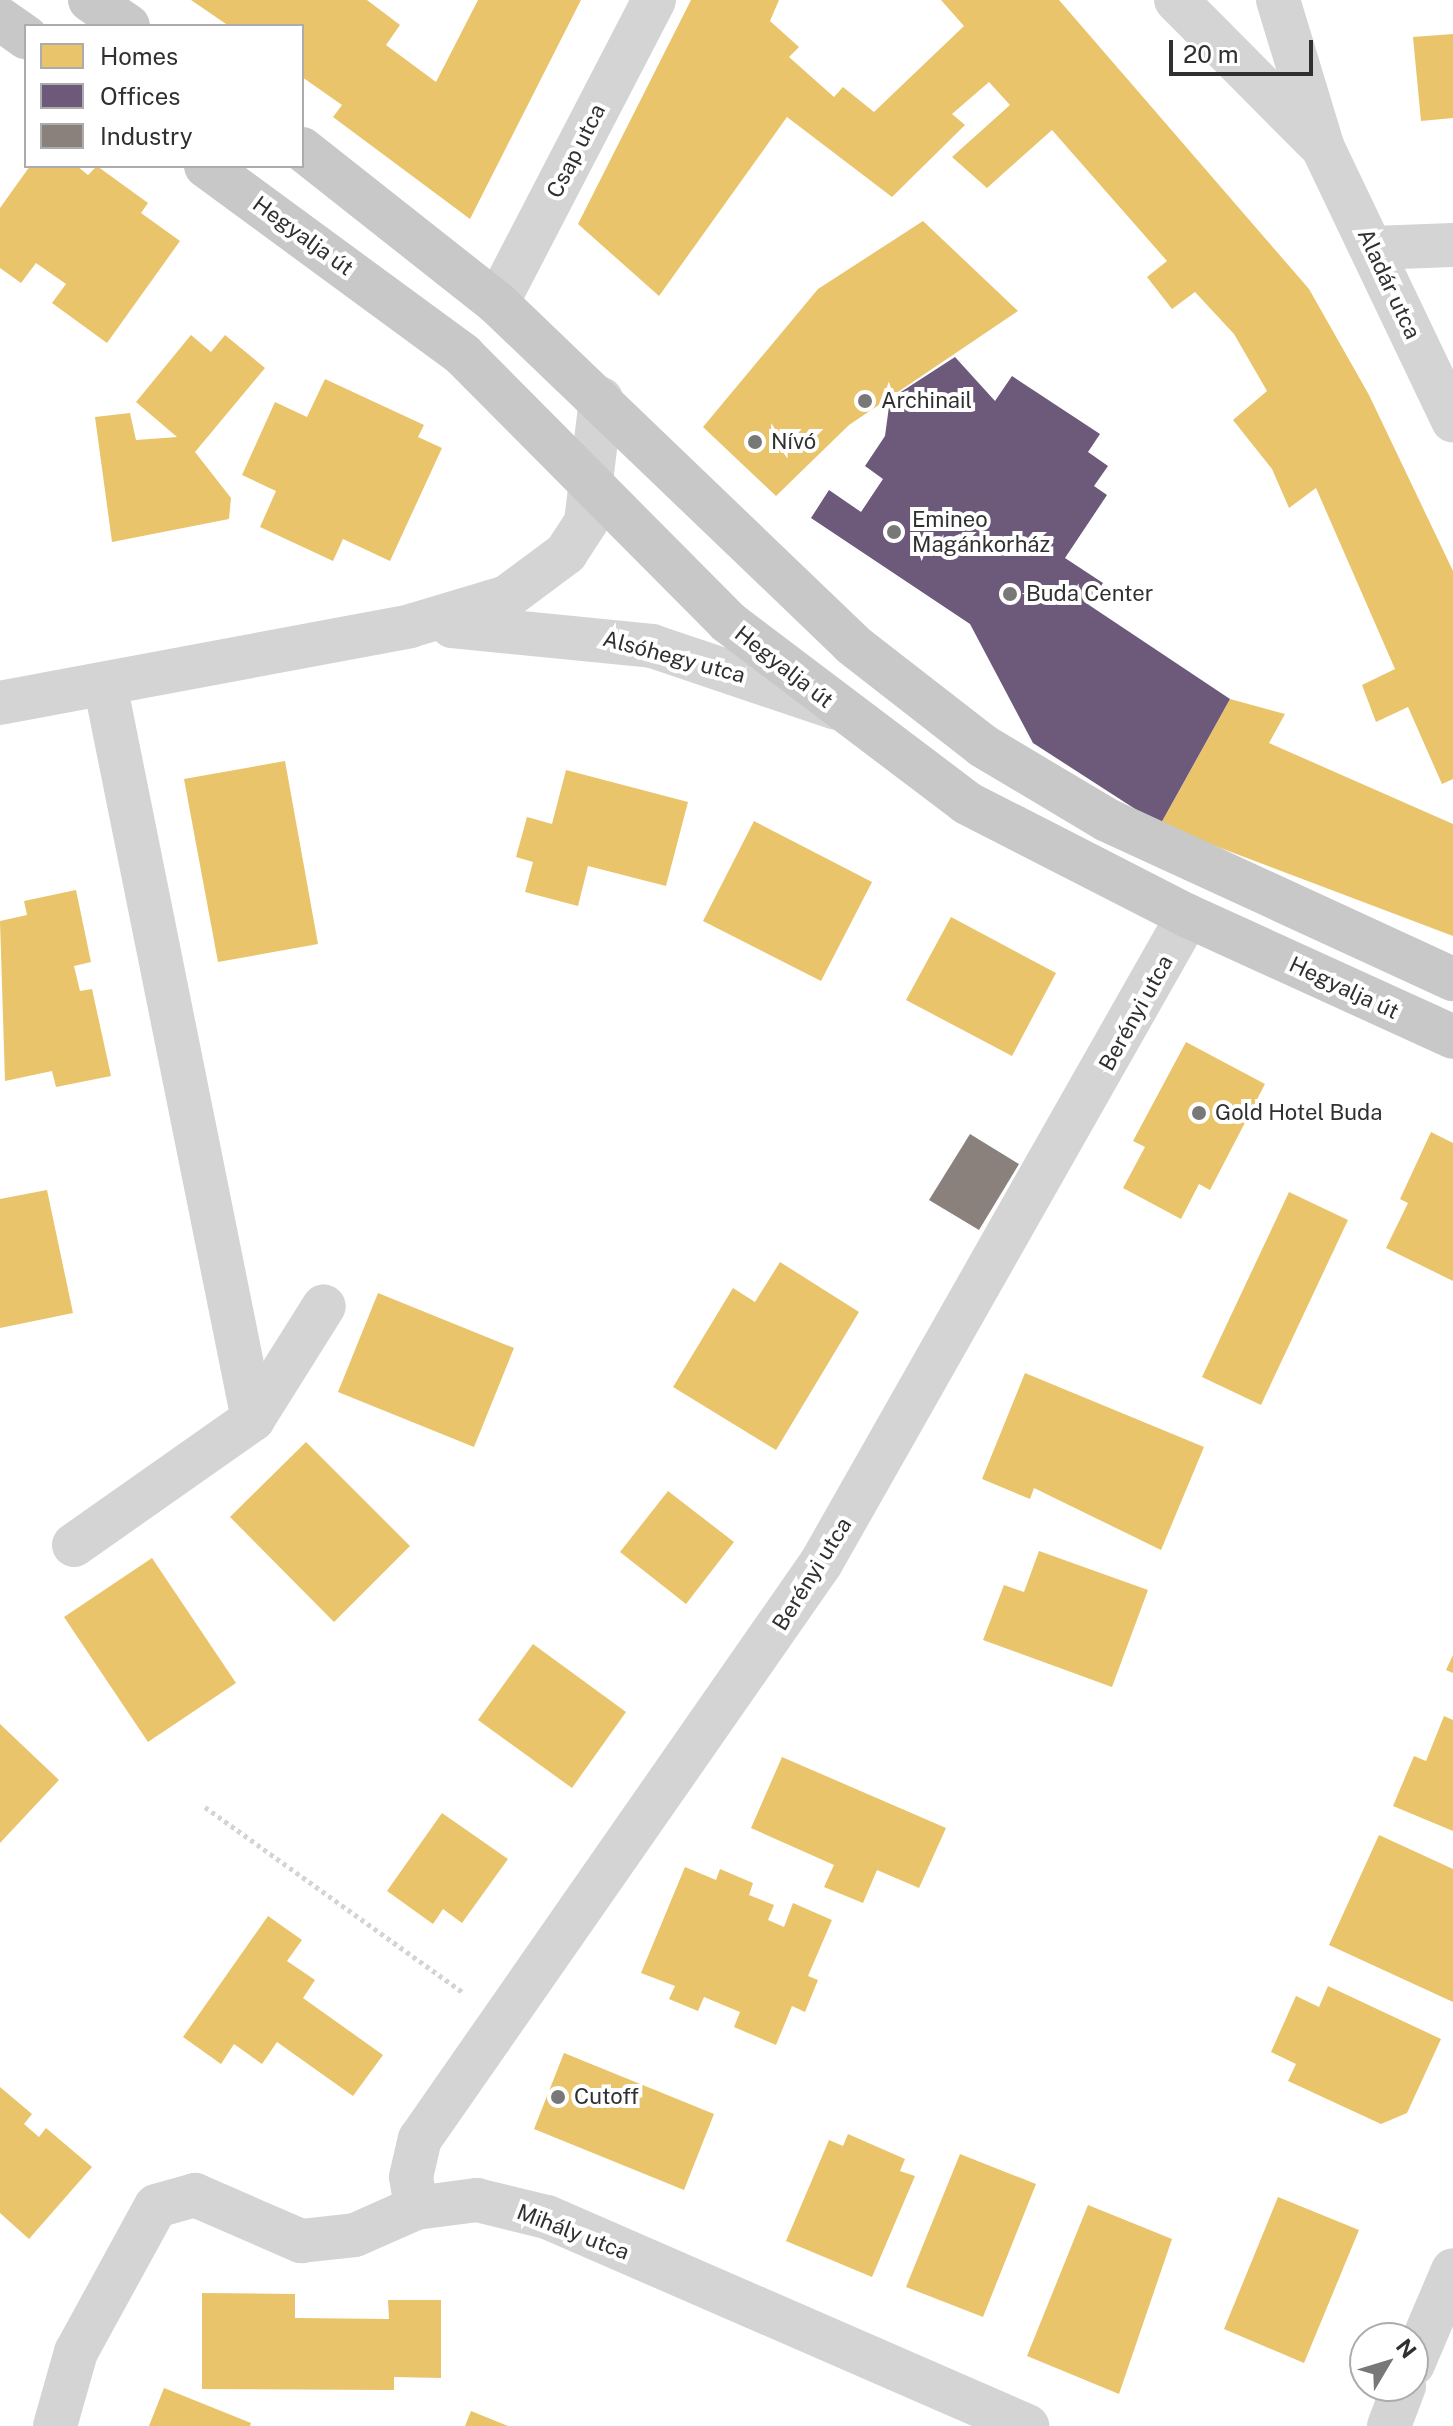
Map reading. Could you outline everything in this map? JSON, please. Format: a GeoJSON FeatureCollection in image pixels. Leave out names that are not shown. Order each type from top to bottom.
{"type":"FeatureCollection","features":[{"type":"Feature","properties":{"kind":"main road"},"geometry":{"type":"LineString","coordinates":[[90,0],[125,24]]}},
{"type":"Feature","properties":{"kind":"main road"},"geometry":{"type":"LineString","coordinates":[[304,151],[497,303],[601,399],[852,644],[983,746],[1107,820],[1453,979]]}},
{"type":"Feature","properties":{"kind":"main road","name":"Hegyalja út"},"geometry":{"type":"LineString","coordinates":[[209,168],[463,355],[728,622],[838,709],[967,803],[1188,916],[1453,1037]]}},
{"type":"Feature","properties":{"kind":"street","name":"Csap utca"},"geometry":{"type":"LineString","coordinates":[[497,303],[654,0]]}},
{"type":"Feature","properties":{"kind":"street","name":"Aladár utca"},"geometry":{"type":"LineString","coordinates":[[1176,0],[1323,148]]}},
{"type":"Feature","properties":{"kind":"street","name":"Aladár utca"},"geometry":{"type":"LineString","coordinates":[[1278,0],[1323,148],[1453,421]]}},
{"type":"Feature","properties":{"kind":"street"},"geometry":{"type":"LineString","coordinates":[[1373,248],[1453,245]]}},
{"type":"Feature","properties":{"kind":"street","name":"Alsóhegy utca"},"geometry":{"type":"LineString","coordinates":[[0,703],[410,626],[507,597],[566,553],[596,489],[601,399]]}},
{"type":"Feature","properties":{"kind":"street","name":"Alsóhegy utca"},"geometry":{"type":"LineString","coordinates":[[410,626],[532,628],[652,646],[838,709]]}},
{"type":"Feature","properties":{"kind":"street"},"geometry":{"type":"LineString","coordinates":[[105,684],[253,1419]]}},
{"type":"Feature","properties":{"kind":"street","name":"Berényi utca"},"geometry":{"type":"LineString","coordinates":[[416,2208],[411,2177],[420,2139],[821,1563],[1188,916]]}},
{"type":"Feature","properties":{"kind":"street"},"geometry":{"type":"LineString","coordinates":[[74,1545],[253,1419],[324,1306]]}},
{"type":"Feature","properties":{"kind":"street","name":"Mihály utca"},"geometry":{"type":"LineString","coordinates":[[55,2426],[76,2352],[156,2206],[175,2195],[223,2201],[301,2241],[355,2235],[416,2208],[477,2200],[547,2217],[1027,2426]]}},
{"type":"Feature","properties":{"kind":"street"},"geometry":{"type":"LineString","coordinates":[[1429,2326],[1453,2270]]}},
{"type":"Feature","properties":{"kind":"street"},"geometry":{"type":"LineString","coordinates":[[1389,2426],[1398,2402]]}},
{"type":"Feature","properties":{"kind":"path"},"geometry":{"type":"LineString","coordinates":[[205,1807],[502,2018]]}},
{"type":"Feature","properties":{"kind":"building: Homes"},"geometry":{"type":"Polygon","coordinates":[[[191,0],[367,0],[400,25],[386,45],[436,82],[478,0],[581,0],[470,219],[333,117],[342,105],[304,78],[304,24],[226,24],[191,0]]]}},
{"type":"Feature","properties":{"kind":"building: Homes"},"geometry":{"type":"Polygon","coordinates":[[[691,0],[779,0],[770,21],[799,47],[789,57],[834,97],[843,87],[874,112],[964,26],[941,0],[1059,0],[1309,289],[1369,395],[1453,571],[1453,779],[1442,784],[1408,707],[1376,722],[1362,685],[1395,669],[1316,488],[1289,508],[1272,469],[1233,420],[1267,391],[1234,334],[1195,292],[1172,309],[1147,277],[1167,261],[1052,130],[987,188],[952,157],[1010,105],[989,82],[952,114],[965,125],[892,197],[787,117],[659,296],[578,224],[691,0]]]}},
{"type":"Feature","properties":{"kind":"building: Homes"},"geometry":{"type":"Polygon","coordinates":[[[1453,34],[1453,118],[1421,121],[1413,37],[1453,34]]]}},
{"type":"Feature","properties":{"kind":"building: Homes"},"geometry":{"type":"Polygon","coordinates":[[[29,168],[79,168],[88,175],[95,168],[100,168],[148,203],[141,213],[180,241],[107,343],[52,303],[66,284],[36,263],[21,283],[0,268],[0,208],[29,168]]]}},
{"type":"Feature","properties":{"kind":"building: Homes"},"geometry":{"type":"Polygon","coordinates":[[[923,221],[1018,311],[849,425],[776,496],[703,427],[818,289],[923,221]]]}},
{"type":"Feature","properties":{"kind":"building: Homes"},"geometry":{"type":"Polygon","coordinates":[[[191,335],[211,352],[225,335],[265,368],[195,452],[231,498],[229,519],[112,542],[95,417],[130,413],[136,440],[177,437],[136,402],[191,335]]]}},
{"type":"Feature","properties":{"kind":"building: Homes"},"geometry":{"type":"Polygon","coordinates":[[[325,379],[424,425],[418,437],[442,448],[390,561],[343,539],[333,561],[260,527],[276,491],[242,475],[275,402],[307,417],[325,379]]]}},
{"type":"Feature","properties":{"kind":"building: Homes"},"geometry":{"type":"Polygon","coordinates":[[[1230,699],[1285,714],[1269,743],[1453,824],[1453,936],[1160,825],[1230,699]]]}},
{"type":"Feature","properties":{"kind":"building: Homes"},"geometry":{"type":"Polygon","coordinates":[[[285,761],[318,944],[218,962],[184,779],[285,761]]]}},
{"type":"Feature","properties":{"kind":"building: Homes"},"geometry":{"type":"Polygon","coordinates":[[[566,770],[688,802],[666,886],[588,866],[578,906],[525,892],[533,862],[516,857],[527,817],[552,824],[566,770]]]}},
{"type":"Feature","properties":{"kind":"building: Homes"},"geometry":{"type":"Polygon","coordinates":[[[754,821],[872,882],[821,981],[703,921],[754,821]]]}},
{"type":"Feature","properties":{"kind":"building: Homes"},"geometry":{"type":"Polygon","coordinates":[[[76,890],[91,962],[74,966],[80,991],[92,989],[111,1076],[56,1087],[52,1071],[5,1081],[0,921],[27,915],[24,901],[76,890]]]}},
{"type":"Feature","properties":{"kind":"building: Homes"},"geometry":{"type":"Polygon","coordinates":[[[951,917],[1056,973],[1012,1056],[906,1000],[951,917]]]}},
{"type":"Feature","properties":{"kind":"building: Homes","name":"Gold Hotel Buda"},"geometry":{"type":"Polygon","coordinates":[[[1186,1042],[1265,1084],[1210,1190],[1199,1184],[1181,1219],[1123,1188],[1145,1147],[1133,1141],[1186,1042]]]}},
{"type":"Feature","properties":{"kind":"building: Homes"},"geometry":{"type":"Polygon","coordinates":[[[1431,1132],[1453,1143],[1453,1281],[1386,1248],[1408,1203],[1400,1199],[1431,1132]]]}},
{"type":"Feature","properties":{"kind":"building: Homes"},"geometry":{"type":"Polygon","coordinates":[[[47,1190],[73,1313],[0,1328],[0,1199],[47,1190]]]}},
{"type":"Feature","properties":{"kind":"building: Homes"},"geometry":{"type":"Polygon","coordinates":[[[1289,1192],[1348,1220],[1261,1405],[1202,1377],[1289,1192]]]}},
{"type":"Feature","properties":{"kind":"building: Homes"},"geometry":{"type":"Polygon","coordinates":[[[780,1262],[859,1312],[776,1450],[673,1387],[733,1288],[755,1302],[780,1262]]]}},
{"type":"Feature","properties":{"kind":"building: Homes"},"geometry":{"type":"Polygon","coordinates":[[[378,1293],[514,1348],[474,1447],[338,1392],[378,1293]]]}},
{"type":"Feature","properties":{"kind":"building: Homes"},"geometry":{"type":"Polygon","coordinates":[[[1025,1373],[1204,1447],[1161,1550],[1034,1488],[1030,1499],[982,1479],[1025,1373]]]}},
{"type":"Feature","properties":{"kind":"building: Homes"},"geometry":{"type":"Polygon","coordinates":[[[306,1442],[410,1546],[334,1622],[230,1517],[306,1442]]]}},
{"type":"Feature","properties":{"kind":"building: Homes"},"geometry":{"type":"Polygon","coordinates":[[[668,1491],[734,1542],[686,1604],[620,1552],[668,1491]]]}},
{"type":"Feature","properties":{"kind":"building: Homes"},"geometry":{"type":"Polygon","coordinates":[[[1039,1551],[1148,1590],[1112,1687],[983,1640],[1004,1585],[1024,1592],[1039,1551]]]}},
{"type":"Feature","properties":{"kind":"building: Homes"},"geometry":{"type":"Polygon","coordinates":[[[152,1558],[236,1683],[148,1742],[64,1617],[152,1558]]]}},
{"type":"Feature","properties":{"kind":"building: Homes"},"geometry":{"type":"Polygon","coordinates":[[[533,1644],[626,1712],[572,1788],[478,1720],[533,1644]]]}},
{"type":"Feature","properties":{"kind":"building: Homes"},"geometry":{"type":"Polygon","coordinates":[[[1453,1655],[1453,1673],[1446,1670],[1453,1655]]]}},
{"type":"Feature","properties":{"kind":"building: Homes"},"geometry":{"type":"Polygon","coordinates":[[[1444,1716],[1453,1720],[1453,1831],[1393,1806],[1414,1756],[1426,1761],[1444,1716]]]}},
{"type":"Feature","properties":{"kind":"building: Homes"},"geometry":{"type":"Polygon","coordinates":[[[0,1724],[59,1780],[0,1843],[0,1724]]]}},
{"type":"Feature","properties":{"kind":"building: Homes"},"geometry":{"type":"Polygon","coordinates":[[[782,1757],[946,1828],[919,1888],[877,1870],[863,1903],[824,1887],[834,1865],[751,1828],[782,1757]]]}},
{"type":"Feature","properties":{"kind":"building: Homes"},"geometry":{"type":"Polygon","coordinates":[[[442,1813],[508,1859],[462,1923],[443,1909],[433,1924],[387,1891],[442,1813]]]}},
{"type":"Feature","properties":{"kind":"building: Homes"},"geometry":{"type":"Polygon","coordinates":[[[1379,1835],[1453,1869],[1453,2002],[1329,1945],[1379,1835]]]}},
{"type":"Feature","properties":{"kind":"building: Homes"},"geometry":{"type":"Polygon","coordinates":[[[685,1867],[716,1880],[720,1869],[753,1883],[749,1895],[774,1905],[768,1920],[784,1927],[793,1903],[832,1920],[808,1976],[818,1980],[805,2012],[792,2006],[776,2045],[734,2027],[740,2012],[704,1997],[698,2011],[669,1999],[675,1986],[641,1973],[685,1867]]]}},
{"type":"Feature","properties":{"kind":"building: Homes"},"geometry":{"type":"Polygon","coordinates":[[[268,1916],[302,1940],[287,1961],[315,1980],[303,1998],[383,2055],[353,2096],[277,2042],[262,2064],[234,2044],[221,2064],[183,2037],[268,1916]]]}},
{"type":"Feature","properties":{"kind":"building: Homes"},"geometry":{"type":"Polygon","coordinates":[[[1328,1986],[1441,2039],[1407,2113],[1381,2124],[1288,2081],[1296,2064],[1271,2052],[1296,1996],[1319,2007],[1328,1986]]]}},
{"type":"Feature","properties":{"kind":"building: Homes"},"geometry":{"type":"Polygon","coordinates":[[[564,2053],[714,2114],[684,2190],[534,2129],[564,2053]]]}},
{"type":"Feature","properties":{"kind":"building: Homes"},"geometry":{"type":"Polygon","coordinates":[[[0,2087],[32,2114],[24,2124],[39,2137],[46,2128],[92,2167],[29,2239],[0,2213],[0,2087]]]}},
{"type":"Feature","properties":{"kind":"building: Homes"},"geometry":{"type":"Polygon","coordinates":[[[848,2134],[905,2159],[900,2171],[915,2176],[872,2277],[786,2241],[829,2140],[843,2146],[848,2134]]]}},
{"type":"Feature","properties":{"kind":"building: Homes"},"geometry":{"type":"Polygon","coordinates":[[[960,2154],[1036,2184],[983,2317],[906,2287],[960,2154]]]}},
{"type":"Feature","properties":{"kind":"building: Homes"},"geometry":{"type":"Polygon","coordinates":[[[1278,2197],[1359,2230],[1304,2363],[1224,2329],[1278,2197]]]}},
{"type":"Feature","properties":{"kind":"building: Homes"},"geometry":{"type":"Polygon","coordinates":[[[1088,2205],[1172,2239],[1119,2394],[1027,2356],[1088,2205]]]}},
{"type":"Feature","properties":{"kind":"building: Homes"},"geometry":{"type":"Polygon","coordinates":[[[202,2293],[295,2294],[295,2318],[389,2319],[388,2300],[441,2300],[441,2378],[394,2377],[394,2390],[202,2389],[202,2293]]]}},
{"type":"Feature","properties":{"kind":"building: Homes"},"geometry":{"type":"Polygon","coordinates":[[[164,2388],[251,2423],[250,2426],[149,2426],[164,2388]]]}},
{"type":"Feature","properties":{"kind":"building: Homes"},"geometry":{"type":"Polygon","coordinates":[[[471,2411],[508,2426],[465,2426],[471,2411]]]}},
{"type":"Feature","properties":{"kind":"building: Offices","name":"Buda Center"},"geometry":{"type":"Polygon","coordinates":[[[955,357],[995,401],[1012,376],[1100,434],[1088,452],[1108,466],[1094,486],[1107,495],[1065,558],[1103,583],[1089,605],[1230,699],[1160,825],[1033,743],[970,624],[811,518],[829,490],[861,512],[883,479],[865,466],[885,436],[890,399],[955,357]]]}},
{"type":"Feature","properties":{"kind":"building: Industry"},"geometry":{"type":"Polygon","coordinates":[[[970,1134],[1019,1164],[979,1230],[929,1200],[970,1134]]]}},
{"type":"Feature","properties":{"kind":"place","name":"Archinail"},"geometry":{"type":"Point","coordinates":[865,401]}},
{"type":"Feature","properties":{"kind":"place","name":"Nívó"},"geometry":{"type":"Point","coordinates":[755,442]}},
{"type":"Feature","properties":{"kind":"place","name":"Emineo Magánkorház"},"geometry":{"type":"Point","coordinates":[894,532]}},
{"type":"Feature","properties":{"kind":"place","name":"Buda Center"},"geometry":{"type":"Point","coordinates":[1010,594]}},
{"type":"Feature","properties":{"kind":"place","name":"Gold Hotel Buda"},"geometry":{"type":"Point","coordinates":[1199,1113]}},
{"type":"Feature","properties":{"kind":"place","name":"Cutoff"},"geometry":{"type":"Point","coordinates":[558,2097]}}]}
